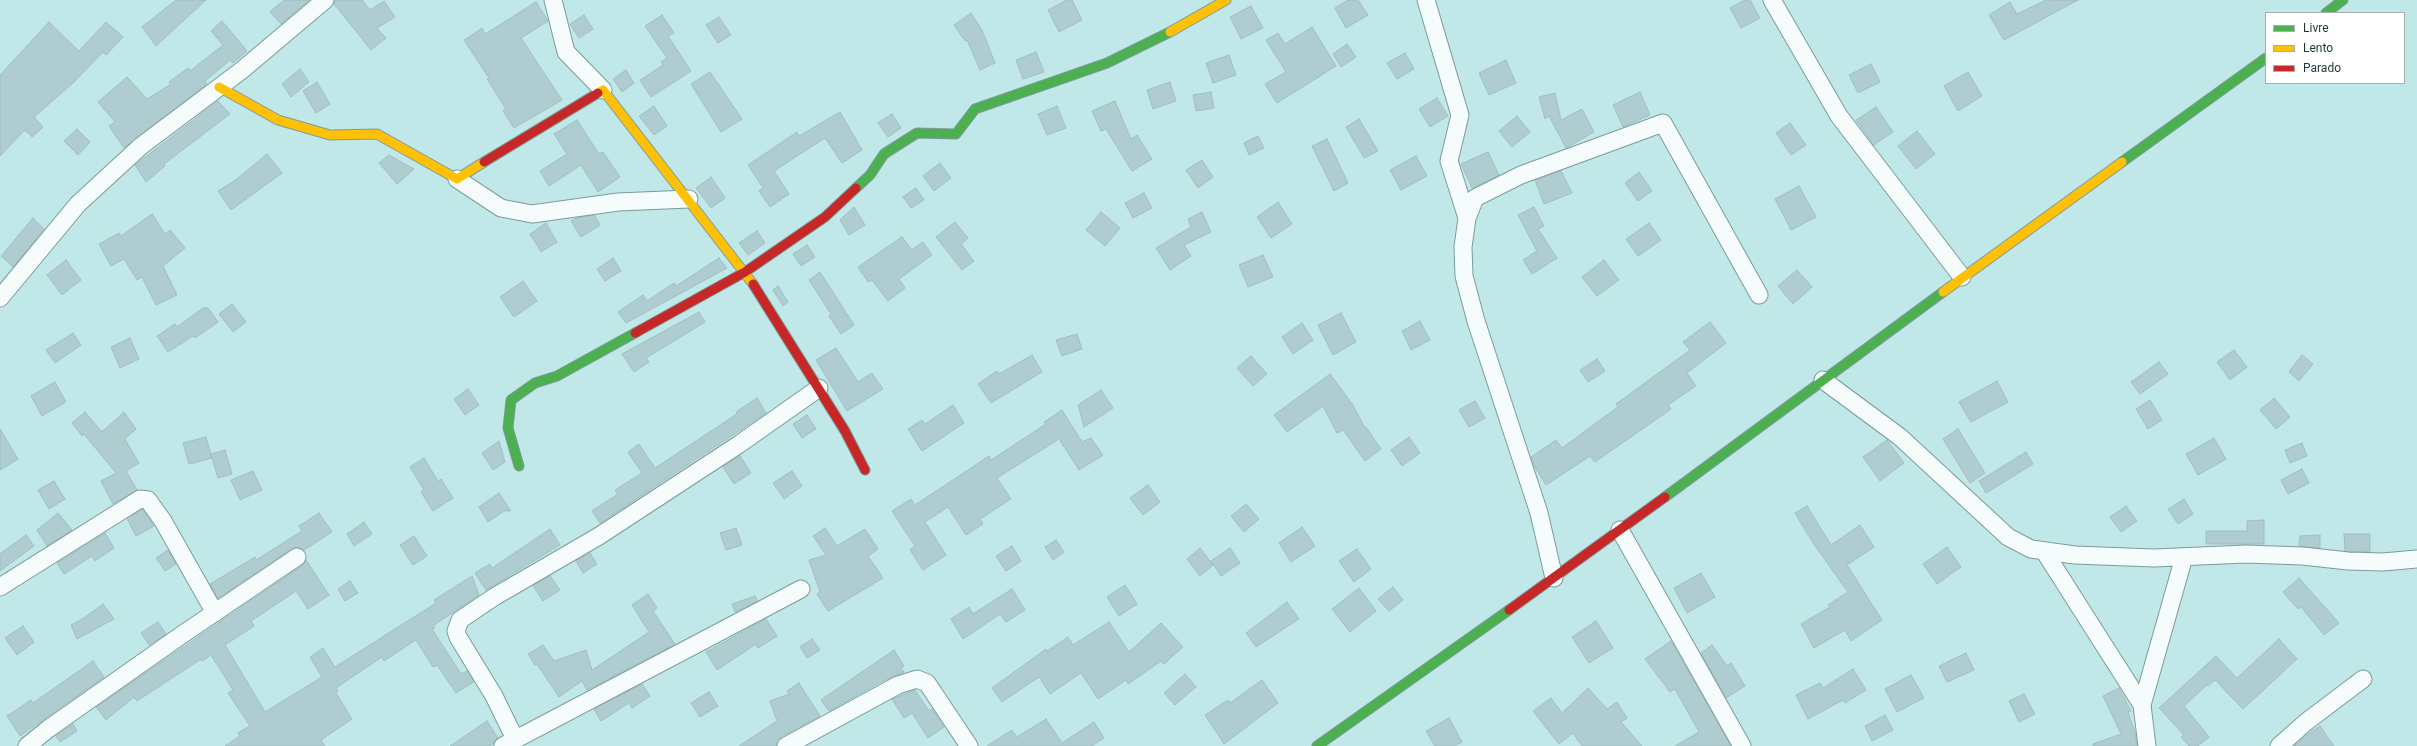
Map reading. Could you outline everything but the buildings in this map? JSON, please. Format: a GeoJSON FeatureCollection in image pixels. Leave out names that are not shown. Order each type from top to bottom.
{"type":"FeatureCollection","features":[{"type":"Feature","properties":{"kind":"street"},"geometry":{"type":"LineString","coordinates":[[0,298],[78,204],[140,146],[218,87],[325,0]]}},
{"type":"Feature","properties":{"kind":"street"},"geometry":{"type":"LineString","coordinates":[[553,0],[566,52],[603,90],[745,272],[769,307],[819,388],[865,470]]}},
{"type":"Feature","properties":{"kind":"street"},"geometry":{"type":"LineString","coordinates":[[519,466],[508,428],[511,400],[535,383],[557,376],[628,339],[745,272],[825,217],[870,175],[884,154],[917,133],[944,132],[956,134],[975,109],[1107,63],[1143,48],[1226,0]]}},
{"type":"Feature","properties":{"kind":"street"},"geometry":{"type":"LineString","coordinates":[[1426,0],[1460,115],[1449,160],[1466,218]]}},
{"type":"Feature","properties":{"kind":"street"},"geometry":{"type":"LineString","coordinates":[[1772,0],[1839,116],[1962,277]]}},
{"type":"Feature","properties":{"kind":"street"},"geometry":{"type":"LineString","coordinates":[[2327,12],[2343,0]]}},
{"type":"Feature","properties":{"kind":"street"},"geometry":{"type":"LineString","coordinates":[[1317,746],[1554,578],[1962,277],[2265,59]]}},
{"type":"Feature","properties":{"kind":"street"},"geometry":{"type":"LineString","coordinates":[[218,87],[278,120],[330,135],[377,134],[457,179],[501,208],[532,214],[618,202],[689,199]]}},
{"type":"Feature","properties":{"kind":"street"},"geometry":{"type":"LineString","coordinates":[[457,179],[603,90]]}},
{"type":"Feature","properties":{"kind":"street"},"geometry":{"type":"LineString","coordinates":[[1554,578],[1540,513],[1476,321],[1464,276],[1463,247],[1466,218],[1475,198],[1521,175],[1663,123],[1759,295]]}},
{"type":"Feature","properties":{"kind":"street"},"geometry":{"type":"LineString","coordinates":[[1823,380],[1900,437],[2008,537],[2031,549],[2075,555],[2154,558],[2246,554],[2303,556],[2348,561],[2383,562],[2417,559]]}},
{"type":"Feature","properties":{"kind":"street"},"geometry":{"type":"LineString","coordinates":[[801,589],[509,743],[494,696],[458,637],[456,630],[460,620],[494,597],[599,536],[738,446],[819,388]]}},
{"type":"Feature","properties":{"kind":"street"},"geometry":{"type":"LineString","coordinates":[[0,587],[140,499],[148,500],[163,521],[215,613]]}},
{"type":"Feature","properties":{"kind":"street"},"geometry":{"type":"LineString","coordinates":[[1620,530],[1742,746]]}},
{"type":"Feature","properties":{"kind":"street"},"geometry":{"type":"LineString","coordinates":[[2044,551],[2142,705]]}},
{"type":"Feature","properties":{"kind":"street"},"geometry":{"type":"LineString","coordinates":[[2147,746],[2142,705],[2184,557]]}},
{"type":"Feature","properties":{"kind":"street"},"geometry":{"type":"LineString","coordinates":[[27,746],[48,729],[297,558]]}},
{"type":"Feature","properties":{"kind":"street"},"geometry":{"type":"LineString","coordinates":[[786,746],[898,685],[917,679],[927,683],[969,746]]}},
{"type":"Feature","properties":{"kind":"street"},"geometry":{"type":"LineString","coordinates":[[2279,746],[2306,722],[2364,679]]}},
{"type":"Feature","properties":{"kind":"traffic: fast"},"geometry":{"type":"LineString","coordinates":[[2327,12],[2343,0]]}},
{"type":"Feature","properties":{"kind":"traffic: fast"},"geometry":{"type":"LineString","coordinates":[[856,188],[870,175],[884,154],[917,133],[956,134],[975,109],[1107,63],[1170,32]]}},
{"type":"Feature","properties":{"kind":"traffic: fast"},"geometry":{"type":"LineString","coordinates":[[2122,162],[2265,59]]}},
{"type":"Feature","properties":{"kind":"traffic: fast"},"geometry":{"type":"LineString","coordinates":[[1665,497],[1943,292]]}},
{"type":"Feature","properties":{"kind":"traffic: fast"},"geometry":{"type":"LineString","coordinates":[[519,466],[508,428],[511,400],[535,383],[557,376],[635,333]]}},
{"type":"Feature","properties":{"kind":"traffic: fast"},"geometry":{"type":"LineString","coordinates":[[1317,746],[1509,610]]}},
{"type":"Feature","properties":{"kind":"traffic: slow"},"geometry":{"type":"LineString","coordinates":[[1170,32],[1226,0]]}},
{"type":"Feature","properties":{"kind":"traffic: slow"},"geometry":{"type":"LineString","coordinates":[[219,87],[278,120],[330,135],[377,134],[457,179],[484,162]]}},
{"type":"Feature","properties":{"kind":"traffic: slow"},"geometry":{"type":"LineString","coordinates":[[598,93],[603,90],[753,284]]}},
{"type":"Feature","properties":{"kind":"traffic: slow"},"geometry":{"type":"LineString","coordinates":[[1943,292],[2122,162]]}},
{"type":"Feature","properties":{"kind":"traffic: jam"},"geometry":{"type":"LineString","coordinates":[[484,162],[598,93]]}},
{"type":"Feature","properties":{"kind":"traffic: jam"},"geometry":{"type":"LineString","coordinates":[[635,333],[745,272],[825,217],[856,188]]}},
{"type":"Feature","properties":{"kind":"traffic: jam"},"geometry":{"type":"LineString","coordinates":[[753,284],[845,431],[865,470]]}},
{"type":"Feature","properties":{"kind":"traffic: jam"},"geometry":{"type":"LineString","coordinates":[[1509,610],[1665,497]]}}]}
